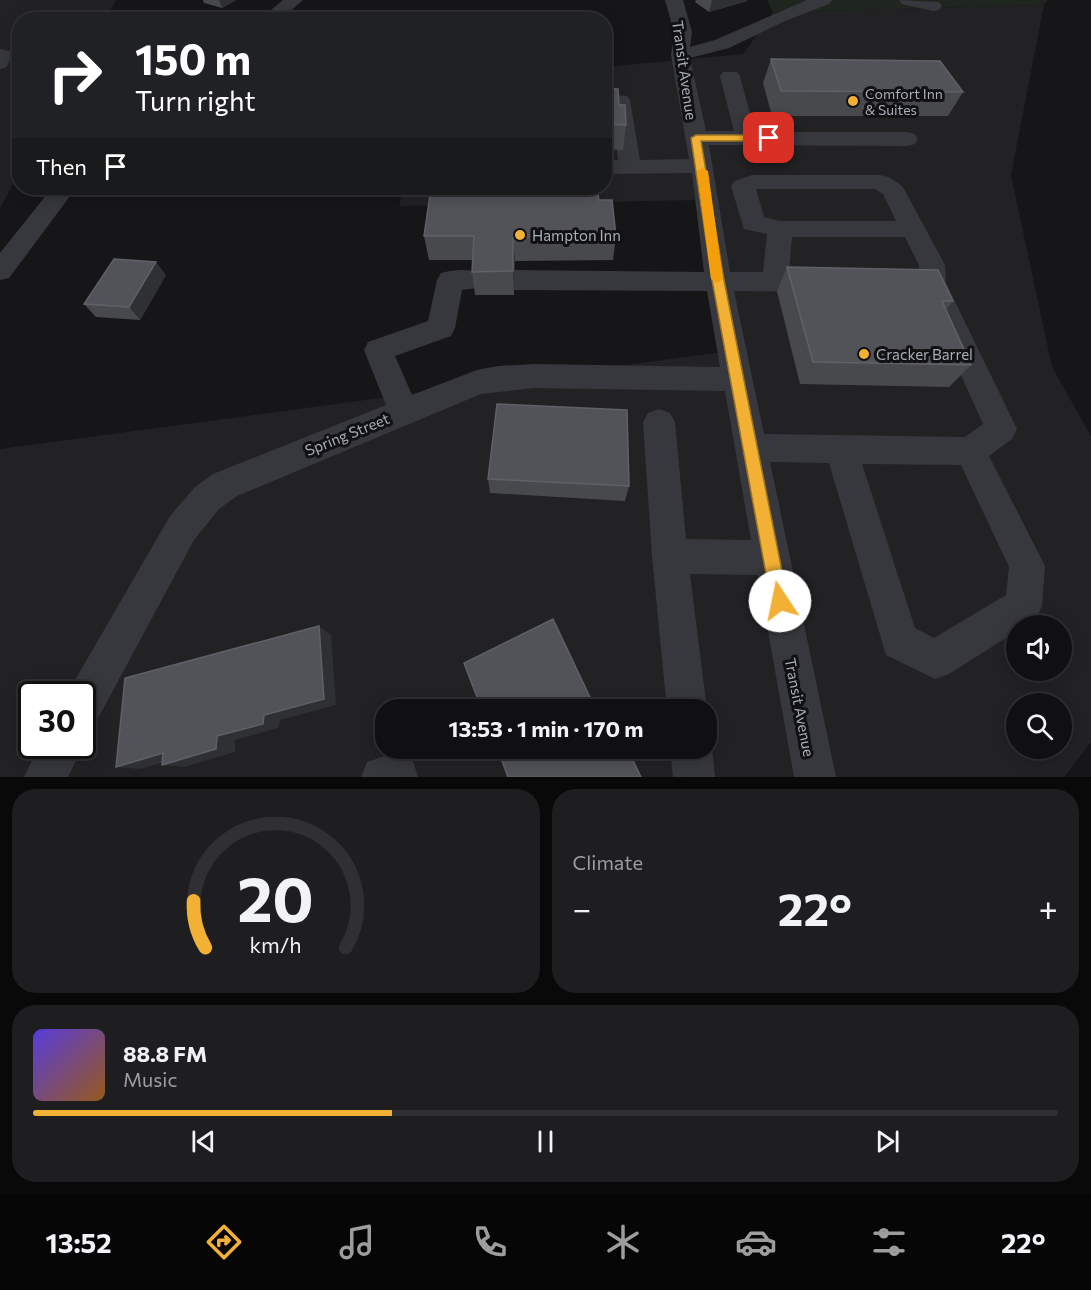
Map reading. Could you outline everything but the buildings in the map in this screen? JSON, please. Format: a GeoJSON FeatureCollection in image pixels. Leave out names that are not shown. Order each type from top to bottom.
{"type":"FeatureCollection","features":[{"type":"Feature","properties":{"kind":"street"},"geometry":{"type":"LineString","coordinates":[[278,12],[294,0]]}},
{"type":"Feature","properties":{"kind":"street","name":"Transit Avenue"},"geometry":{"type":"LineString","coordinates":[[674,0],[683,32],[680,55],[699,152],[718,280],[815,777]]}},
{"type":"Feature","properties":{"kind":"street"},"geometry":{"type":"LineString","coordinates":[[680,55],[722,44],[779,17],[824,0]]}},
{"type":"Feature","properties":{"kind":"street"},"geometry":{"type":"LineString","coordinates":[[908,0],[933,6]]}},
{"type":"Feature","properties":{"kind":"street"},"geometry":{"type":"LineString","coordinates":[[0,55],[3,55],[0,63]]}},
{"type":"Feature","properties":{"kind":"street"},"geometry":{"type":"LineString","coordinates":[[730,76],[746,138]]}},
{"type":"Feature","properties":{"kind":"street"},"geometry":{"type":"LineString","coordinates":[[612,100],[620,100],[630,166]]}},
{"type":"Feature","properties":{"kind":"street"},"geometry":{"type":"LineString","coordinates":[[612,167],[630,166],[699,152],[746,138],[907,139]]}},
{"type":"Feature","properties":{"kind":"street"},"geometry":{"type":"LineString","coordinates":[[750,448],[969,451],[1000,429],[933,283],[932,266],[913,229],[892,189],[880,182],[752,183],[743,186],[753,222],[780,229],[913,229]]}},
{"type":"Feature","properties":{"kind":"street"},"geometry":{"type":"LineString","coordinates":[[0,271],[59,195]]}},
{"type":"Feature","properties":{"kind":"street"},"geometry":{"type":"LineString","coordinates":[[775,281],[780,229]]}},
{"type":"Feature","properties":{"kind":"street"},"geometry":{"type":"LineString","coordinates":[[404,411],[378,350],[441,328],[450,280],[476,280]]}},
{"type":"Feature","properties":{"kind":"street"},"geometry":{"type":"LineString","coordinates":[[514,280],[843,282]]}},
{"type":"Feature","properties":{"kind":"street"},"geometry":{"type":"LineString","coordinates":[[888,282],[933,283]]}},
{"type":"Feature","properties":{"kind":"street","name":"Spring Street"},"geometry":{"type":"LineString","coordinates":[[96,683],[182,528],[207,498],[242,476],[457,389],[498,378],[736,379]]}},
{"type":"Feature","properties":{"kind":"street"},"geometry":{"type":"LineString","coordinates":[[659,422],[670,556],[686,699]]}},
{"type":"Feature","properties":{"kind":"street"},"geometry":{"type":"LineString","coordinates":[[841,449],[900,641],[935,660],[1023,606],[1027,566],[969,451]]}},
{"type":"Feature","properties":{"kind":"street"},"geometry":{"type":"LineString","coordinates":[[670,556],[772,558]]}},
{"type":"Feature","properties":{"kind":"street"},"geometry":{"type":"LineString","coordinates":[[45,777],[55,759]]}},
{"type":"Feature","properties":{"kind":"street"},"geometry":{"type":"LineString","coordinates":[[692,759],[694,777]]}},
{"type":"Feature","properties":{"kind":"street"},"geometry":{"type":"LineString","coordinates":[[382,777],[396,773],[397,777]]}},
{"type":"Feature","properties":{"kind":"shaded area"},"geometry":{"type":"Polygon","coordinates":[[[0,0],[116,0],[109,12],[12,12],[12,186],[0,208],[0,0]]]}},
{"type":"Feature","properties":{"kind":"shaded area"},"geometry":{"type":"Polygon","coordinates":[[[767,0],[1048,0],[1043,5],[773,12],[767,0]]]}},
{"type":"Feature","properties":{"kind":"shaded area"},"geometry":{"type":"Polygon","coordinates":[[[1044,5],[1011,175],[1052,367],[1091,436],[1091,742],[1064,777],[0,777],[0,449],[723,352],[700,200],[399,206],[401,195],[612,195],[612,66],[743,54],[773,12],[1044,5]]]}},
{"type":"Feature","properties":{"kind":"slow traffic"},"geometry":{"type":"LineString","coordinates":[[702,171],[717,279]]}},
{"type":"Feature","properties":{"kind":"place","name":"Comfort Inn & Suites"},"geometry":{"type":"Point","coordinates":[853,101]}},
{"type":"Feature","properties":{"kind":"place","name":"Hampton Inn"},"geometry":{"type":"Point","coordinates":[520,235]}},
{"type":"Feature","properties":{"kind":"place","name":"Cracker Barrel"},"geometry":{"type":"Point","coordinates":[864,354]}},
{"type":"Feature","properties":{"kind":"route"},"geometry":{"type":"LineString","coordinates":[[769,138],[696,138],[718,280],[780,601]]}}]}
